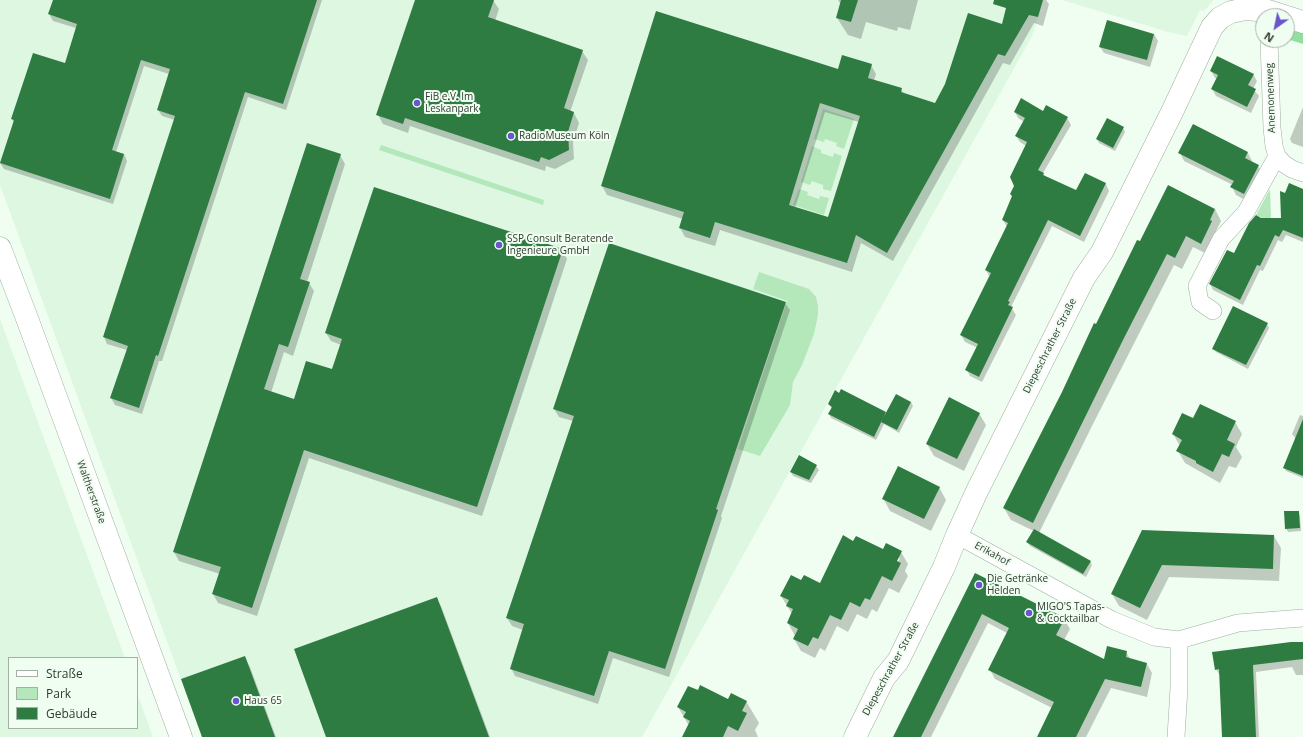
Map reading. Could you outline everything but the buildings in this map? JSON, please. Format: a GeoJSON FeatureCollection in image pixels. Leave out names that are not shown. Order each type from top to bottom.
{"type":"FeatureCollection","features":[{"type":"Feature","properties":{"kind":"street","name":"Diepeschrather Straße"},"geometry":{"type":"LineString","coordinates":[[855,737],[884,678],[898,661],[944,567],[967,511],[1084,278],[1102,252],[1172,112],[1212,27],[1220,18],[1231,12],[1246,8],[1255,10]]}},
{"type":"Feature","properties":{"kind":"street","name":"Anemonenweg"},"geometry":{"type":"LineString","coordinates":[[1269,48],[1272,128],[1277,156]]}},
{"type":"Feature","properties":{"kind":"street"},"geometry":{"type":"LineString","coordinates":[[1213,311],[1200,302],[1197,286],[1221,239],[1246,212],[1277,156],[1284,164],[1303,173]]}},
{"type":"Feature","properties":{"kind":"street","name":"Waltherstraße"},"geometry":{"type":"LineString","coordinates":[[0,248],[31,328],[181,737]]}},
{"type":"Feature","properties":{"kind":"street","name":"Erikahof"},"geometry":{"type":"LineString","coordinates":[[957,535],[1112,620],[1154,637],[1179,640],[1238,623],[1303,618]]}},
{"type":"Feature","properties":{"kind":"street"},"geometry":{"type":"LineString","coordinates":[[1176,737],[1179,688],[1179,640]]}},
{"type":"Feature","properties":{"kind":"shaded area"},"geometry":{"type":"Polygon","coordinates":[[[0,0],[1043,0],[1032,36],[642,737],[202,737],[0,185],[0,0]]]}},
{"type":"Feature","properties":{"kind":"shaded area"},"geometry":{"type":"Polygon","coordinates":[[[1062,0],[1214,0],[1204,11],[1200,10],[1187,36],[1168,32],[1062,0]]]}},
{"type":"Feature","properties":{"kind":"shaded area"},"geometry":{"type":"Polygon","coordinates":[[[0,319],[125,657],[8,657],[8,729],[138,729],[138,696],[153,737],[0,737],[0,319]]]}},
{"type":"Feature","properties":{"kind":"green space"},"geometry":{"type":"Polygon","coordinates":[[[1295,31],[1303,31],[1303,44],[1295,42],[1295,31]]]}},
{"type":"Feature","properties":{"kind":"green space"},"geometry":{"type":"Polygon","coordinates":[[[823,109],[854,119],[844,149],[836,146],[837,143],[825,139],[824,142],[814,139],[823,109]]]}},
{"type":"Feature","properties":{"kind":"green space"},"geometry":{"type":"Polygon","coordinates":[[[381,145],[544,200],[543,205],[379,150],[381,145]]]}},
{"type":"Feature","properties":{"kind":"green space"},"geometry":{"type":"Polygon","coordinates":[[[812,146],[821,150],[821,153],[833,157],[834,153],[842,156],[831,191],[823,189],[823,185],[812,181],[810,185],[801,182],[812,146]]]}},
{"type":"Feature","properties":{"kind":"green space"},"geometry":{"type":"Polygon","coordinates":[[[799,189],[808,192],[807,195],[819,199],[820,196],[829,198],[824,215],[793,205],[799,189]]]}},
{"type":"Feature","properties":{"kind":"green space"},"geometry":{"type":"Polygon","coordinates":[[[1270,189],[1271,217],[1270,222],[1256,215],[1270,189]]]}},
{"type":"Feature","properties":{"kind":"green space"},"geometry":{"type":"Polygon","coordinates":[[[759,272],[809,289],[816,297],[818,306],[818,315],[814,334],[802,365],[793,382],[790,405],[760,456],[738,449],[787,301],[753,289],[759,272]]]}},
{"type":"Feature","properties":{"kind":"place","name":"FiB e.V. Im Leskanpark"},"geometry":{"type":"Point","coordinates":[417,103]}},
{"type":"Feature","properties":{"kind":"place","name":"RadioMuseum Köln"},"geometry":{"type":"Point","coordinates":[511,136]}},
{"type":"Feature","properties":{"kind":"place","name":"SSP Consult Beratende Ingenieure GmbH"},"geometry":{"type":"Point","coordinates":[499,245]}},
{"type":"Feature","properties":{"kind":"place","name":"Die Getränke Helden"},"geometry":{"type":"Point","coordinates":[979,585]}},
{"type":"Feature","properties":{"kind":"place","name":"MIGO'S Tapas- & Cocktailbar"},"geometry":{"type":"Point","coordinates":[1029,613]}},
{"type":"Feature","properties":{"kind":"place","name":"Haus 65"},"geometry":{"type":"Point","coordinates":[236,701]}}]}
